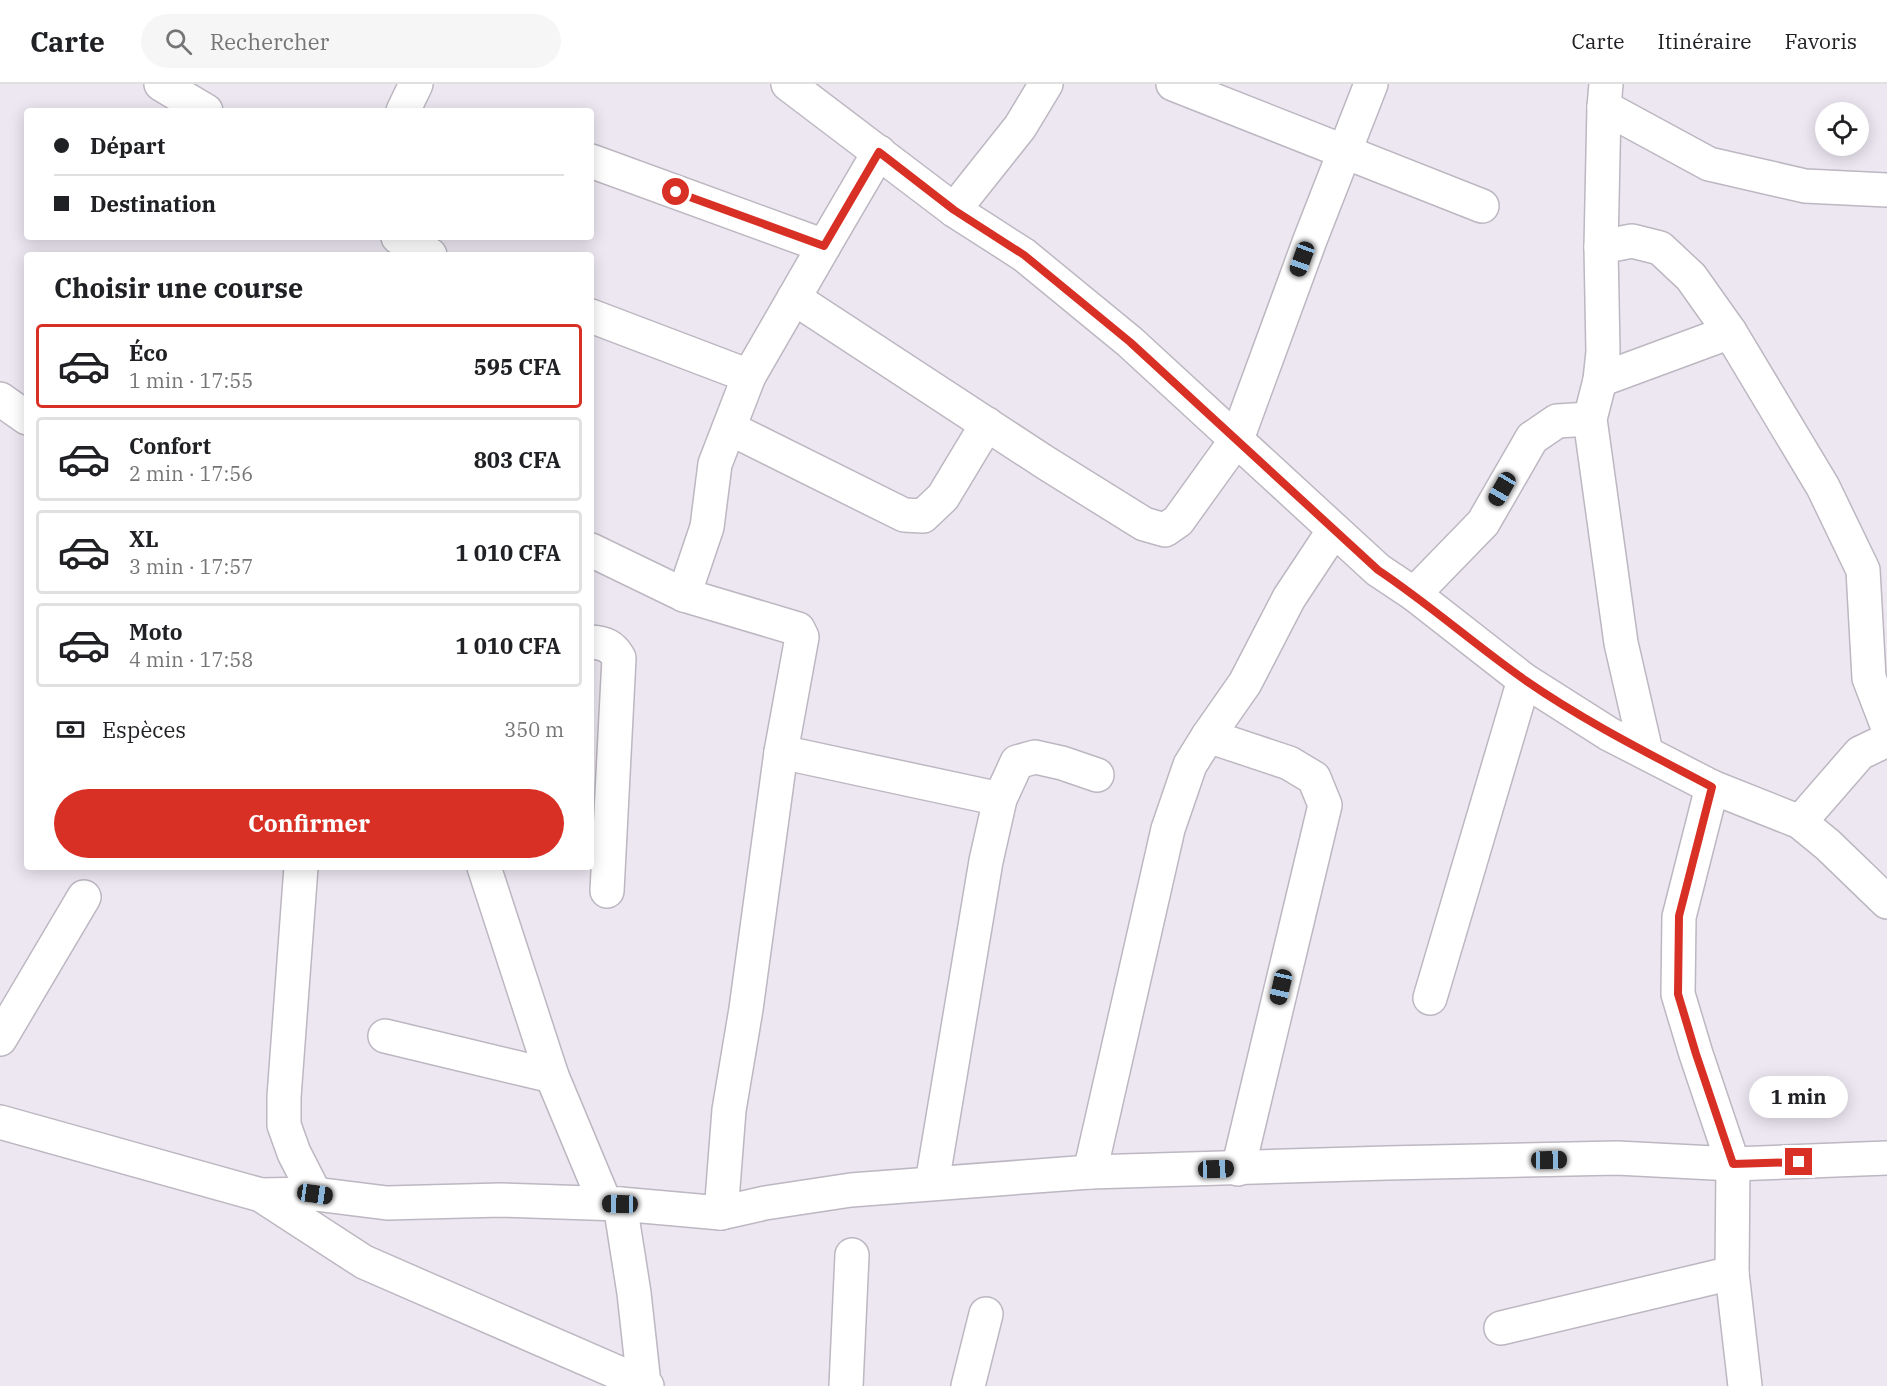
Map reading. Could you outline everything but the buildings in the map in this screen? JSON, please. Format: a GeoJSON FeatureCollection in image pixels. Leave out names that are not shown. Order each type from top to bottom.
{"type":"FeatureCollection","features":[{"type":"Feature","properties":{"kind":"street"},"geometry":{"type":"LineString","coordinates":[[161,84],[201,108]]}},
{"type":"Feature","properties":{"kind":"street"},"geometry":{"type":"LineString","coordinates":[[405,108],[416,84]]}},
{"type":"Feature","properties":{"kind":"street"},"geometry":{"type":"LineString","coordinates":[[788,84],[824,95],[879,152],[954,210],[1024,255],[1130,342],[1378,570],[1414,594],[1524,680],[1609,734],[1712,787],[1800,822],[1828,845],[1887,902]]}},
{"type":"Feature","properties":{"kind":"street"},"geometry":{"type":"LineString","coordinates":[[954,210],[1020,127],[1046,84]]}},
{"type":"Feature","properties":{"kind":"street"},"geometry":{"type":"LineString","coordinates":[[1173,84],[1482,206]]}},
{"type":"Feature","properties":{"kind":"street"},"geometry":{"type":"LineString","coordinates":[[794,298],[1144,524],[1165,530],[1178,521],[1237,439],[1310,240],[1371,84]]}},
{"type":"Feature","properties":{"kind":"street"},"geometry":{"type":"LineString","coordinates":[[1605,95],[1709,164],[1805,186],[1887,190]]}},
{"type":"Feature","properties":{"kind":"street"},"geometry":{"type":"LineString","coordinates":[[1605,95],[1601,248],[1603,352],[1600,380],[1590,419],[1622,643],[1646,752]]}},
{"type":"Feature","properties":{"kind":"street"},"geometry":{"type":"LineString","coordinates":[[684,595],[707,527],[715,464],[748,376],[879,152]]}},
{"type":"Feature","properties":{"kind":"street"},"geometry":{"type":"LineString","coordinates":[[594,162],[824,246]]}},
{"type":"Feature","properties":{"kind":"street"},"geometry":{"type":"LineString","coordinates":[[1601,248],[1632,241],[1660,248],[1691,277],[1730,332],[1875,570],[1869,678],[1887,725]]}},
{"type":"Feature","properties":{"kind":"street"},"geometry":{"type":"LineString","coordinates":[[594,317],[748,376]]}},
{"type":"Feature","properties":{"kind":"street"},"geometry":{"type":"LineString","coordinates":[[1600,380],[1730,332]]}},
{"type":"Feature","properties":{"kind":"street"},"geometry":{"type":"LineString","coordinates":[[0,399],[24,416]]}},
{"type":"Feature","properties":{"kind":"street"},"geometry":{"type":"LineString","coordinates":[[1414,594],[1483,524],[1532,438],[1557,421],[1590,419]]}},
{"type":"Feature","properties":{"kind":"street"},"geometry":{"type":"LineString","coordinates":[[729,428],[904,515],[923,516],[943,497],[987,424]]}},
{"type":"Feature","properties":{"kind":"street"},"geometry":{"type":"LineString","coordinates":[[1090,1172],[1168,829],[1190,765],[1245,683],[1289,598],[1334,530]]}},
{"type":"Feature","properties":{"kind":"street"},"geometry":{"type":"LineString","coordinates":[[594,551],[684,595],[798,628],[802,637],[781,752],[746,1009],[729,1110],[721,1213]]}},
{"type":"Feature","properties":{"kind":"street"},"geometry":{"type":"LineString","coordinates":[[594,642],[606,644],[619,658],[607,891]]}},
{"type":"Feature","properties":{"kind":"street"},"geometry":{"type":"LineString","coordinates":[[1430,998],[1524,680]]}},
{"type":"Feature","properties":{"kind":"street"},"geometry":{"type":"LineString","coordinates":[[1208,736],[1289,763],[1314,778],[1325,805],[1238,1169]]}},
{"type":"Feature","properties":{"kind":"street"},"geometry":{"type":"LineString","coordinates":[[1800,822],[1860,753],[1887,740]]}},
{"type":"Feature","properties":{"kind":"street"},"geometry":{"type":"LineString","coordinates":[[781,752],[1000,799]]}},
{"type":"Feature","properties":{"kind":"street"},"geometry":{"type":"LineString","coordinates":[[932,1183],[986,861],[1000,799],[1017,762],[1035,757],[1097,775]]}},
{"type":"Feature","properties":{"kind":"street"},"geometry":{"type":"LineString","coordinates":[[1712,787],[1679,916],[1678,994],[1733,1164],[1732,1273],[1745,1386]]}},
{"type":"Feature","properties":{"kind":"street"},"geometry":{"type":"LineString","coordinates":[[301,870],[284,1097],[284,1125],[294,1153],[315,1194]]}},
{"type":"Feature","properties":{"kind":"street"},"geometry":{"type":"LineString","coordinates":[[485,870],[552,1076],[613,1204],[632,1281],[645,1385]]}},
{"type":"Feature","properties":{"kind":"street"},"geometry":{"type":"LineString","coordinates":[[0,1039],[84,897]]}},
{"type":"Feature","properties":{"kind":"street"},"geometry":{"type":"LineString","coordinates":[[385,1036],[552,1076]]}},
{"type":"Feature","properties":{"kind":"street"},"geometry":{"type":"LineString","coordinates":[[0,1122],[261,1195],[315,1194],[387,1203],[501,1200],[613,1204],[721,1213],[765,1203],[850,1190],[1090,1172],[1238,1169],[1387,1162],[1617,1158],[1733,1164],[1887,1158]]}},
{"type":"Feature","properties":{"kind":"street"},"geometry":{"type":"LineString","coordinates":[[261,1195],[364,1262],[645,1385]]}},
{"type":"Feature","properties":{"kind":"street"},"geometry":{"type":"LineString","coordinates":[[846,1386],[852,1255]]}},
{"type":"Feature","properties":{"kind":"street"},"geometry":{"type":"LineString","coordinates":[[1501,1328],[1732,1273]]}},
{"type":"Feature","properties":{"kind":"street"},"geometry":{"type":"LineString","coordinates":[[968,1386],[986,1314]]}},
{"type":"Feature","properties":{"kind":"route"},"geometry":{"type":"LineString","coordinates":[[676,192],[824,246],[879,152],[954,210],[1024,255],[1130,342],[1378,570],[1414,594],[1524,680],[1609,734],[1712,787],[1679,916],[1678,994],[1733,1164],[1799,1162]]}}]}
